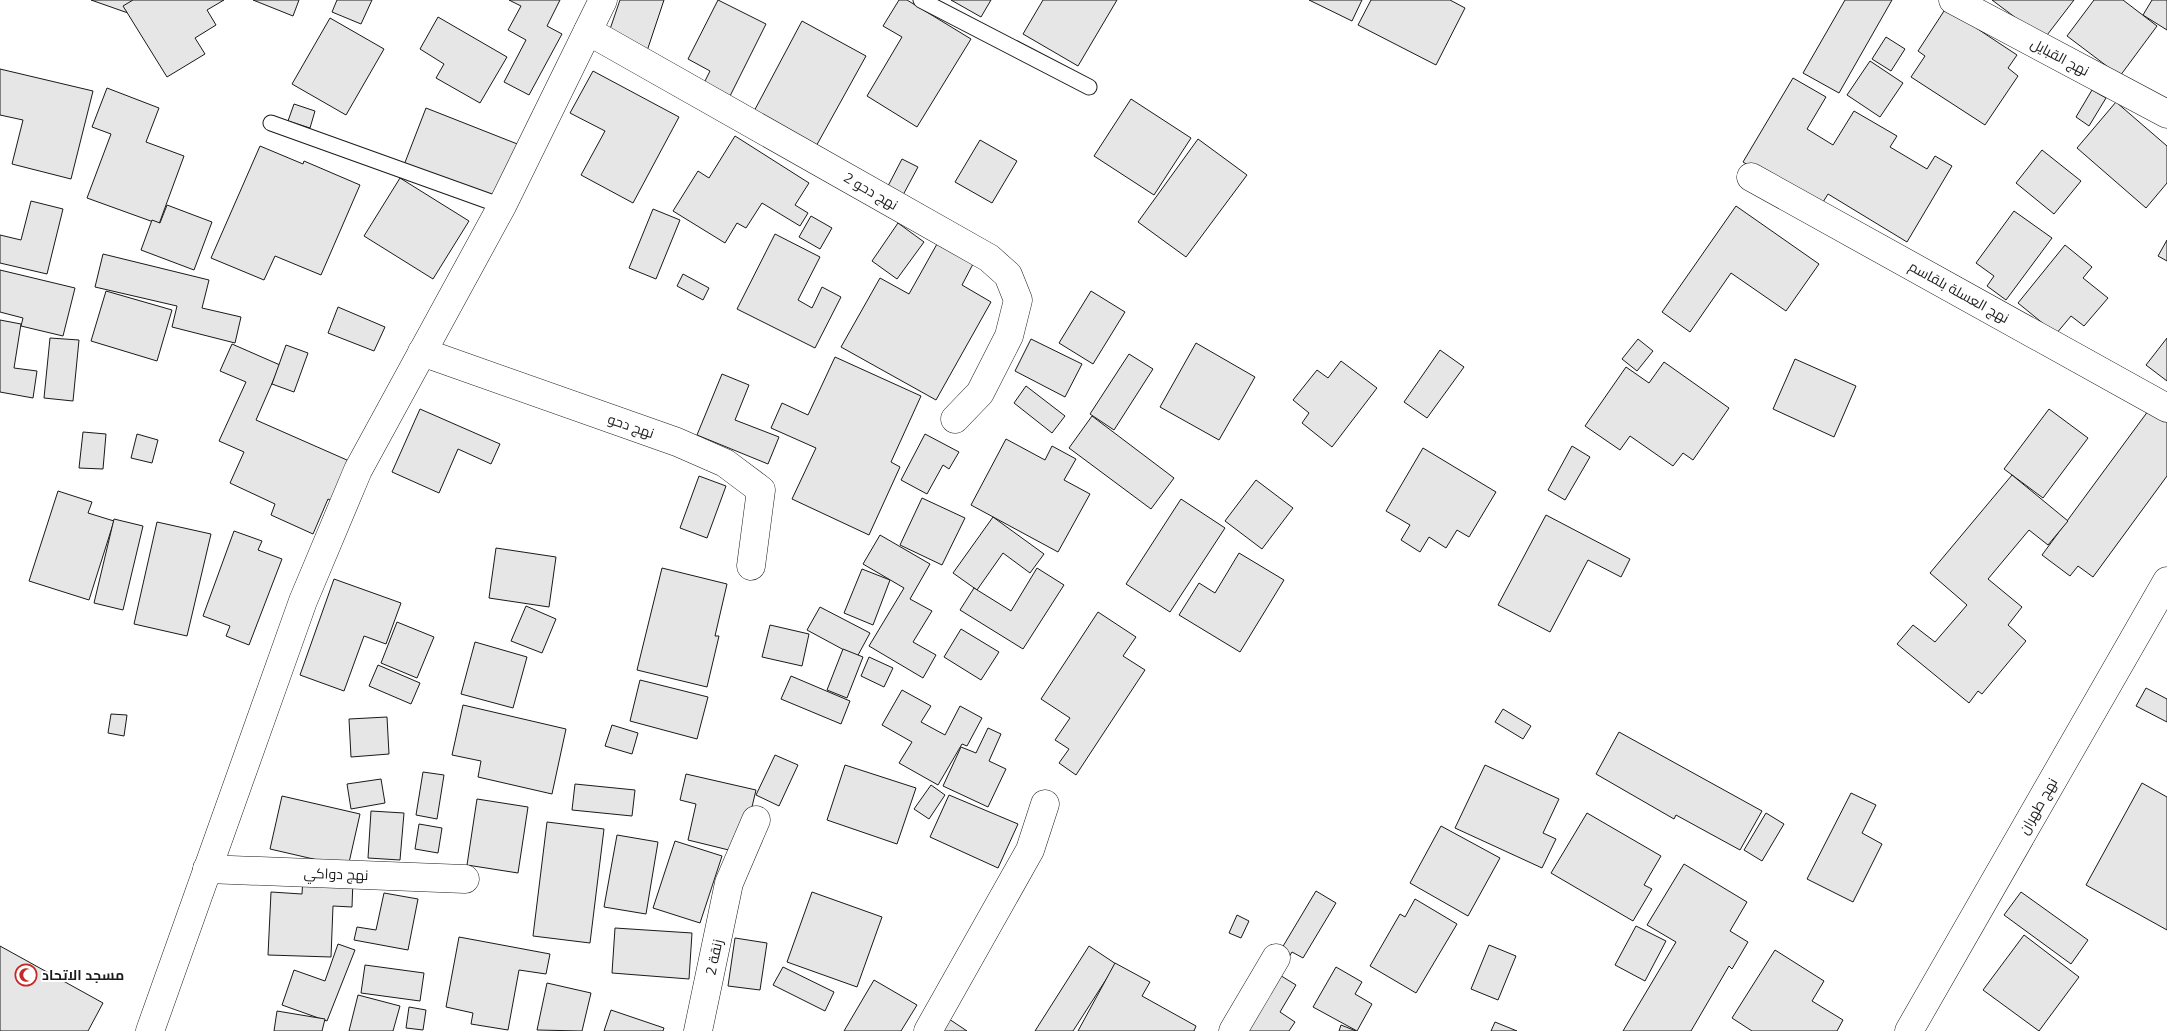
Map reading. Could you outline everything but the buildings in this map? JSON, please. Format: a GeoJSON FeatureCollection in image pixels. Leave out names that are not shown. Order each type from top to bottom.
{"type":"FeatureCollection","features":[{"type":"Feature","properties":{"kind":"street"},"geometry":{"type":"LineString","coordinates":[[150,1031],[310,583],[358,470],[502,206],[602,0]]}},
{"type":"Feature","properties":{"kind":"street","name":"نهج القبايل"},"geometry":{"type":"LineString","coordinates":[[1953,0],[2167,114]]}},
{"type":"Feature","properties":{"kind":"street","name":"نهج دحو 2"},"geometry":{"type":"LineString","coordinates":[[588,31],[990,258],[1008,275],[1018,300],[1009,336],[980,393],[954,419]]}},
{"type":"Feature","properties":{"kind":"street","name":"نهج العسلة بلقاسم"},"geometry":{"type":"LineString","coordinates":[[1751,177],[2167,408]]}},
{"type":"Feature","properties":{"kind":"street","name":"نهج دحو"},"geometry":{"type":"LineString","coordinates":[[422,352],[677,442],[725,463],[761,490],[751,566]]}},
{"type":"Feature","properties":{"kind":"street","name":"نهج طهران"},"geometry":{"type":"LineString","coordinates":[[1909,1031],[2167,581]]}},
{"type":"Feature","properties":{"kind":"street"},"geometry":{"type":"LineString","coordinates":[[928,1031],[1030,850],[1045,804]]}},
{"type":"Feature","properties":{"kind":"street","name":"زنقة 2"},"geometry":{"type":"LineString","coordinates":[[698,1031],[729,883],[756,820]]}},
{"type":"Feature","properties":{"kind":"street","name":"نهج دواكي"},"geometry":{"type":"LineString","coordinates":[[207,869],[465,880]]}},
{"type":"Feature","properties":{"kind":"street"},"geometry":{"type":"LineString","coordinates":[[1233,1031],[1276,958]]}},
{"type":"Feature","properties":{"kind":"lane"},"geometry":{"type":"LineString","coordinates":[[921,0],[1089,87]]}},
{"type":"Feature","properties":{"kind":"lane"},"geometry":{"type":"LineString","coordinates":[[271,123],[502,206]]}},
{"type":"Feature","properties":{"kind":"place","name":"مسجد الاتحاد"},"geometry":{"type":"Point","coordinates":[26,975]}}]}
